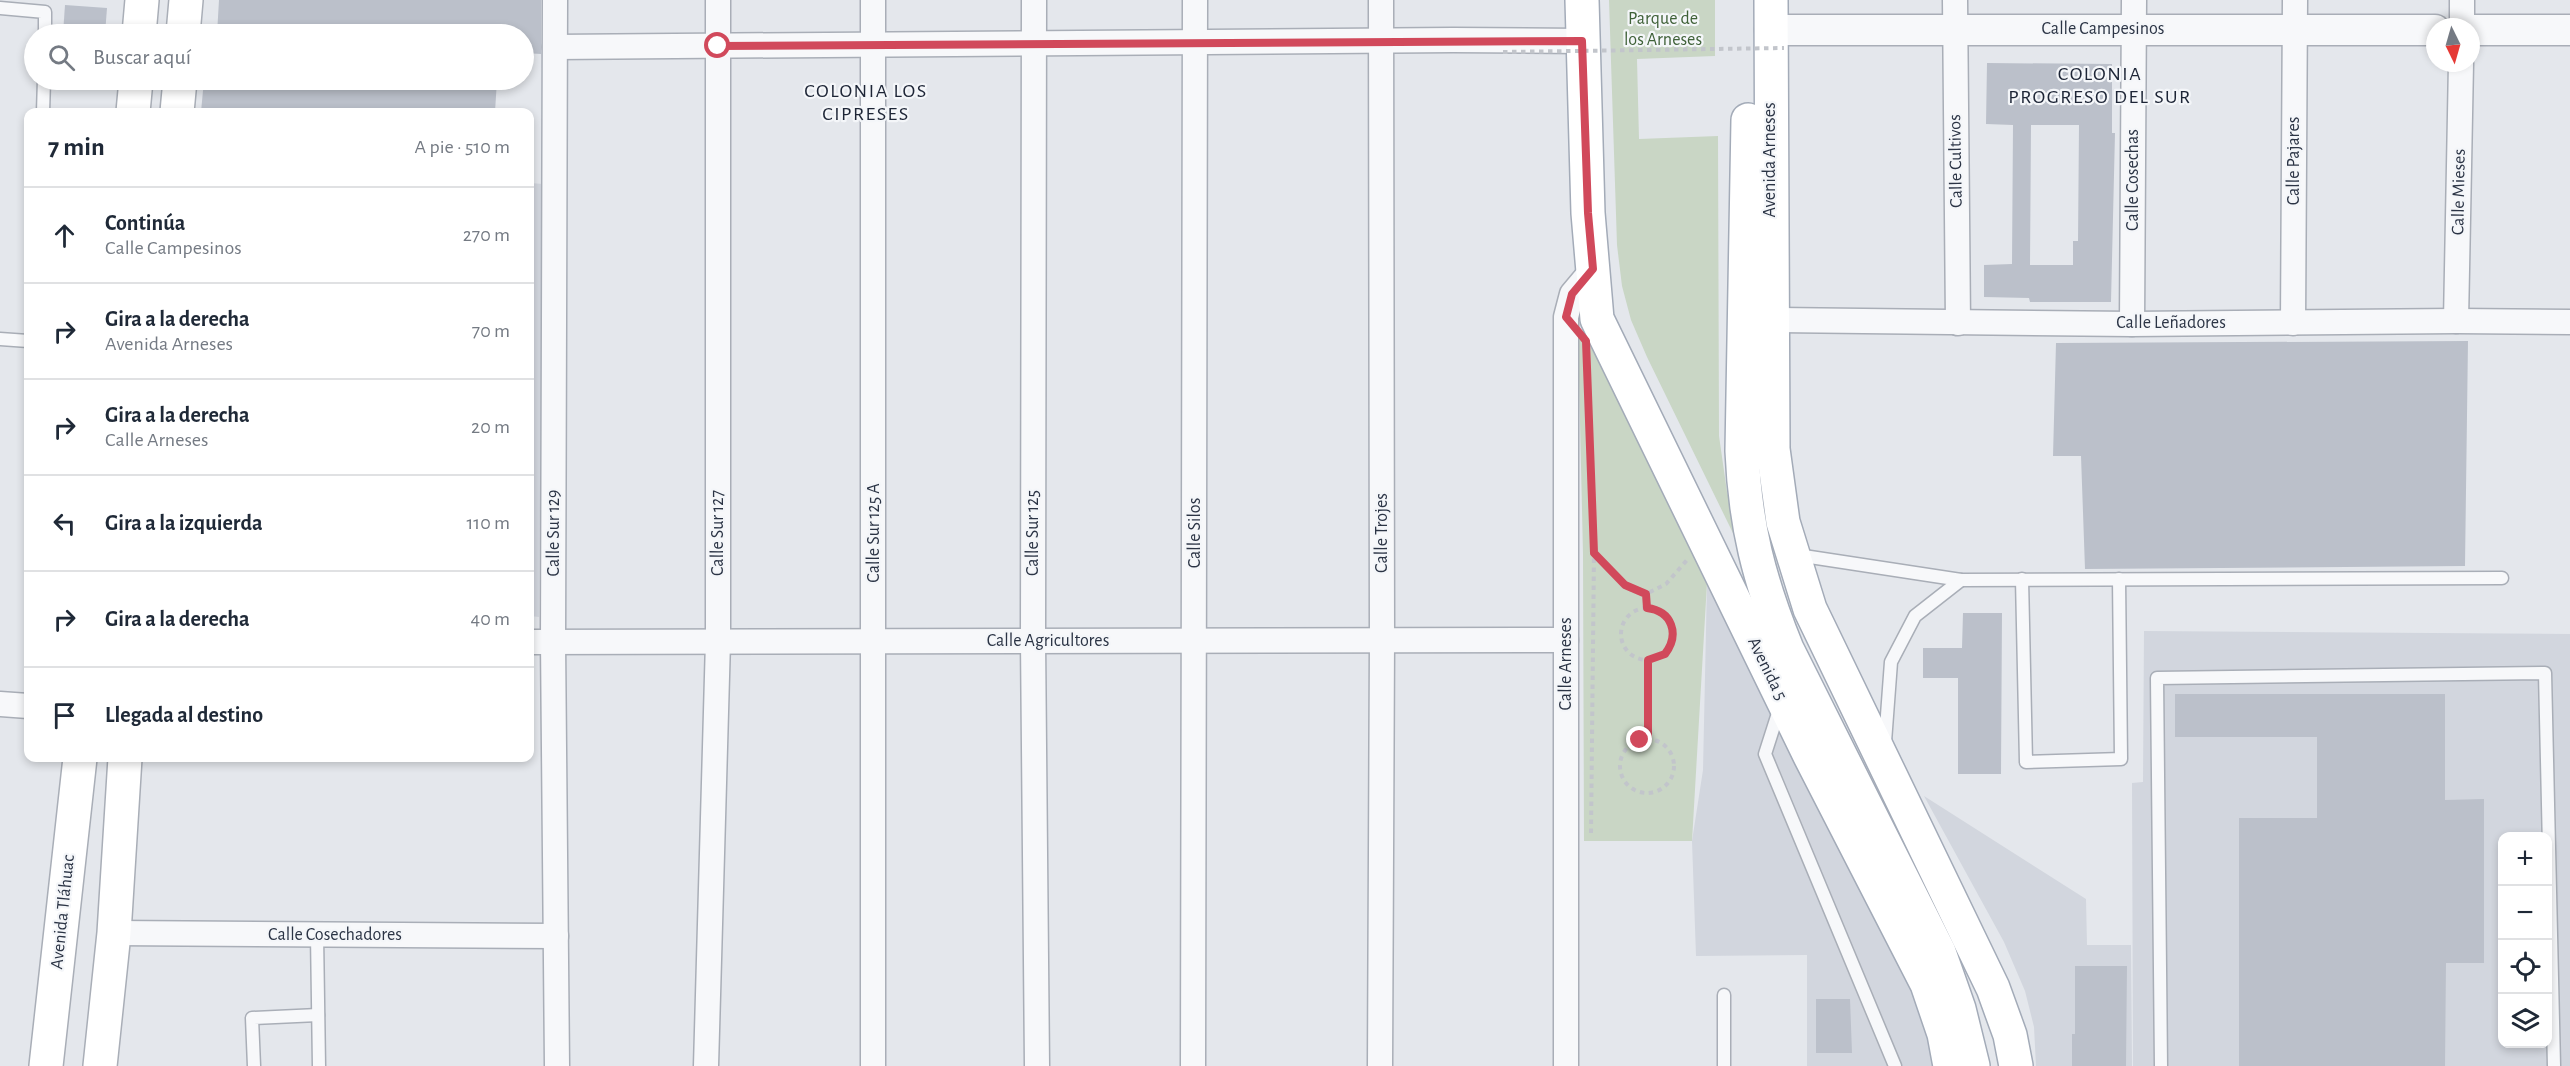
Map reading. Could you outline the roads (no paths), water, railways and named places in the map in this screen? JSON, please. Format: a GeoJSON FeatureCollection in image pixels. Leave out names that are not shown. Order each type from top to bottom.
{"type":"FeatureCollection","features":[{"type":"Feature","properties":{"kind":"main road"},"geometry":{"type":"LineString","coordinates":[[140,24],[142,0]]}},
{"type":"Feature","properties":{"kind":"main road"},"geometry":{"type":"LineString","coordinates":[[184,24],[186,0]]}},
{"type":"Feature","properties":{"kind":"main road"},"geometry":{"type":"LineString","coordinates":[[1582,0],[1588,213],[1593,269]]}},
{"type":"Feature","properties":{"kind":"main road"},"geometry":{"type":"LineString","coordinates":[[1749,0],[1742,431],[1745,506],[1753,549],[1787,648],[1939,952],[1959,1009],[1973,1066]]}},
{"type":"Feature","properties":{"kind":"main road","name":"Avenida Arneses"},"geometry":{"type":"LineString","coordinates":[[1775,26],[1773,448],[1783,522],[1802,589],[1884,759]]}},
{"type":"Feature","properties":{"kind":"main road"},"geometry":{"type":"LineString","coordinates":[[133,108],[135,90]]}},
{"type":"Feature","properties":{"kind":"main road"},"geometry":{"type":"LineString","coordinates":[[177,108],[179,90]]}},
{"type":"Feature","properties":{"kind":"main road","name":"Avenida 5"},"geometry":{"type":"LineString","coordinates":[[1593,269],[1597,319],[1783,700],[1927,984],[1944,1034],[1950,1066]]}},
{"type":"Feature","properties":{"kind":"main road"},"geometry":{"type":"LineString","coordinates":[[1884,759],[1993,988],[2010,1035],[2016,1066]]}},
{"type":"Feature","properties":{"kind":"main road","name":"Avenida Tláhuac"},"geometry":{"type":"LineString","coordinates":[[46,1066],[80,762]]}},
{"type":"Feature","properties":{"kind":"main road"},"geometry":{"type":"LineString","coordinates":[[100,1066],[114,933],[125,762]]}},
{"type":"Feature","properties":{"kind":"street","name":"Calle Sur 129"},"geometry":{"type":"LineString","coordinates":[[555,0],[553,642],[556,1066]]}},
{"type":"Feature","properties":{"kind":"street","name":"Calle Sur 127"},"geometry":{"type":"LineString","coordinates":[[706,1066],[718,641],[718,0]]}},
{"type":"Feature","properties":{"kind":"street","name":"Calle Sur 125 A"},"geometry":{"type":"LineString","coordinates":[[873,0],[873,1066]]}},
{"type":"Feature","properties":{"kind":"street","name":"Calle Sur 125"},"geometry":{"type":"LineString","coordinates":[[1034,0],[1033,641],[1037,1066]]}},
{"type":"Feature","properties":{"kind":"street","name":"Calle Silos"},"geometry":{"type":"LineString","coordinates":[[1193,1066],[1195,0]]}},
{"type":"Feature","properties":{"kind":"street","name":"Calle Trojes"},"geometry":{"type":"LineString","coordinates":[[1380,1066],[1381,0]]}},
{"type":"Feature","properties":{"kind":"street","name":"Calle Pajares"},"geometry":{"type":"LineString","coordinates":[[2293,322],[2295,0]]}},
{"type":"Feature","properties":{"kind":"street"},"geometry":{"type":"LineString","coordinates":[[2462,0],[2462,18]]}},
{"type":"Feature","properties":{"kind":"street","name":"Calle Campesinos"},"geometry":{"type":"LineString","coordinates":[[1775,26],[1955,14],[2134,14],[2295,30],[2426,30]]}},
{"type":"Feature","properties":{"kind":"street","name":"Calle Cultivos"},"geometry":{"type":"LineString","coordinates":[[1955,14],[1958,323]]}},
{"type":"Feature","properties":{"kind":"street","name":"Calle Cosechas"},"geometry":{"type":"LineString","coordinates":[[2132,324],[2134,14]]}},
{"type":"Feature","properties":{"kind":"street"},"geometry":{"type":"LineString","coordinates":[[2480,30],[2570,30]]}},
{"type":"Feature","properties":{"kind":"street"},"geometry":{"type":"LineString","coordinates":[[555,47],[1381,40],[1582,41]]}},
{"type":"Feature","properties":{"kind":"street","name":"Calle Mieses"},"geometry":{"type":"LineString","coordinates":[[2456,321],[2461,72]]}},
{"type":"Feature","properties":{"kind":"street","name":"Calle Arneses"},"geometry":{"type":"LineString","coordinates":[[1566,1066],[1566,317],[1572,294],[1593,269]]}},
{"type":"Feature","properties":{"kind":"street","name":"Calle Leñadores"},"geometry":{"type":"LineString","coordinates":[[1772,320],[2132,324],[2570,322]]}},
{"type":"Feature","properties":{"kind":"street","name":"Calle Agricultores"},"geometry":{"type":"LineString","coordinates":[[534,642],[1566,640]]}},
{"type":"Feature","properties":{"kind":"street"},"geometry":{"type":"LineString","coordinates":[[0,704],[24,706]]}},
{"type":"Feature","properties":{"kind":"street","name":"Calle Cosechadores"},"geometry":{"type":"LineString","coordinates":[[114,933],[556,936]]}},
{"type":"Feature","properties":{"kind":"lane"},"geometry":{"type":"LineString","coordinates":[[0,8],[45,12],[45,24]]}},
{"type":"Feature","properties":{"kind":"lane"},"geometry":{"type":"LineString","coordinates":[[44,90],[44,108]]}},
{"type":"Feature","properties":{"kind":"lane"},"geometry":{"type":"LineString","coordinates":[[0,339],[24,341]]}},
{"type":"Feature","properties":{"kind":"lane"},"geometry":{"type":"LineString","coordinates":[[1793,555],[1961,580],[2502,578]]}},
{"type":"Feature","properties":{"kind":"lane"},"geometry":{"type":"LineString","coordinates":[[2022,579],[2026,762],[2121,759],[2119,579]]}},
{"type":"Feature","properties":{"kind":"lane"},"geometry":{"type":"LineString","coordinates":[[1884,759],[1891,662],[1915,616],[1961,580]]}},
{"type":"Feature","properties":{"kind":"lane"},"geometry":{"type":"LineString","coordinates":[[2160,1066],[2157,678],[2545,673],[2554,1066]]}},
{"type":"Feature","properties":{"kind":"lane"},"geometry":{"type":"LineString","coordinates":[[1783,700],[1765,754],[1895,1066]]}},
{"type":"Feature","properties":{"kind":"lane"},"geometry":{"type":"LineString","coordinates":[[317,935],[319,1066]]}},
{"type":"Feature","properties":{"kind":"lane"},"geometry":{"type":"LineString","coordinates":[[1724,995],[1724,1066]]}},
{"type":"Feature","properties":{"kind":"lane"},"geometry":{"type":"LineString","coordinates":[[254,1066],[252,1018],[318,1015]]}},
{"type":"Feature","properties":{"kind":"district","name":"COLONIA PROGRESO DEL SUR"},"geometry":{"type":"Point","coordinates":[2100,86]}},
{"type":"Feature","properties":{"kind":"district","name":"COLONIA LOS CIPRESES"},"geometry":{"type":"Point","coordinates":[866,102]}},
{"type":"Feature","properties":{"kind":"park label","name":"Parque de los Arneses"},"geometry":{"type":"Point","coordinates":[1663,29]}}]}
